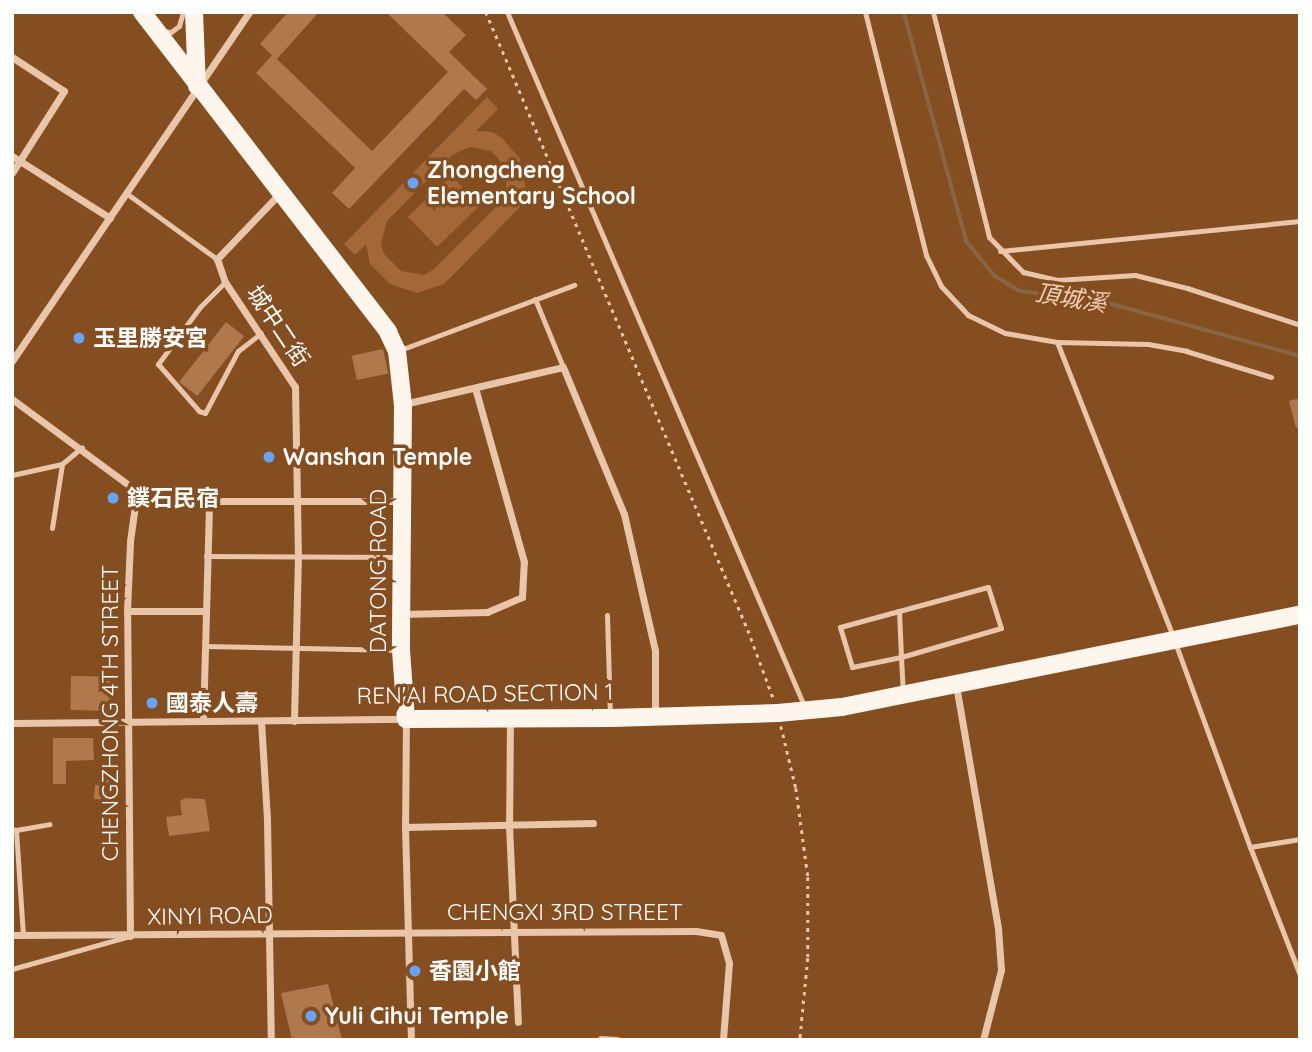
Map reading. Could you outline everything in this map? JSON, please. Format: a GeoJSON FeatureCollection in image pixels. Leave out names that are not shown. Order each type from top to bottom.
{"type":"FeatureCollection","features":[{"type":"Feature","properties":{"kind":"main road","name":"DATONG ROAD"},"geometry":{"type":"LineString","coordinates":[[142,12],[197,86],[282,191],[388,332],[397,351],[403,405],[404,557],[401,650],[406,719]]}},
{"type":"Feature","properties":{"kind":"main road"},"geometry":{"type":"LineString","coordinates":[[194,12],[197,86]]}},
{"type":"Feature","properties":{"kind":"main road","name":"REN'AI ROAD SECTION 1"},"geometry":{"type":"LineString","coordinates":[[406,719],[611,718],[806,710],[903,695],[1300,615]]}},
{"type":"Feature","properties":{"kind":"street"},"geometry":{"type":"LineString","coordinates":[[12,361],[249,12]]}},
{"type":"Feature","properties":{"kind":"street"},"geometry":{"type":"LineString","coordinates":[[12,57],[64,91],[12,173]]}},
{"type":"Feature","properties":{"kind":"street"},"geometry":{"type":"LineString","coordinates":[[12,156],[110,218]]}},
{"type":"Feature","properties":{"kind":"street"},"geometry":{"type":"LineString","coordinates":[[217,259],[282,191]]}},
{"type":"Feature","properties":{"kind":"street","name":"城中二街"},"geometry":{"type":"LineString","coordinates":[[217,259],[226,282],[295,387],[298,556],[294,721]]}},
{"type":"Feature","properties":{"kind":"street"},"geometry":{"type":"LineString","coordinates":[[403,405],[563,367],[624,514],[655,651],[655,716]]}},
{"type":"Feature","properties":{"kind":"street"},"geometry":{"type":"LineString","coordinates":[[402,614],[487,612],[522,597],[524,562],[475,388]]}},
{"type":"Feature","properties":{"kind":"street"},"geometry":{"type":"LineString","coordinates":[[12,400],[82,447],[138,491],[209,501],[402,501]]}},
{"type":"Feature","properties":{"kind":"street","name":"CHENGZHONG 4TH STREET"},"geometry":{"type":"LineString","coordinates":[[130,936],[127,611],[130,541],[138,491]]}},
{"type":"Feature","properties":{"kind":"street"},"geometry":{"type":"LineString","coordinates":[[203,721],[209,501]]}},
{"type":"Feature","properties":{"kind":"street"},"geometry":{"type":"LineString","coordinates":[[127,611],[205,611]]}},
{"type":"Feature","properties":{"kind":"street"},"geometry":{"type":"LineString","coordinates":[[956,684],[998,928],[1001,970],[983,1040]]}},
{"type":"Feature","properties":{"kind":"street","name":"REN'AI ROAD SECTION 1"},"geometry":{"type":"LineString","coordinates":[[12,723],[406,719]]}},
{"type":"Feature","properties":{"kind":"street","name":"DATONG ROAD"},"geometry":{"type":"LineString","coordinates":[[406,719],[405,827],[411,1040]]}},
{"type":"Feature","properties":{"kind":"street"},"geometry":{"type":"LineString","coordinates":[[261,720],[267,820],[271,1040]]}},
{"type":"Feature","properties":{"kind":"street"},"geometry":{"type":"LineString","coordinates":[[510,720],[509,825],[516,930],[518,1022]]}},
{"type":"Feature","properties":{"kind":"street"},"geometry":{"type":"LineString","coordinates":[[405,827],[593,824]]}},
{"type":"Feature","properties":{"kind":"street","name":"CHENGXI 3RD STREET"},"geometry":{"type":"LineString","coordinates":[[409,932],[696,931],[722,935],[729,963],[723,1040]]}},
{"type":"Feature","properties":{"kind":"street","name":"XINYI ROAD"},"geometry":{"type":"LineString","coordinates":[[12,935],[409,932]]}},
{"type":"Feature","properties":{"kind":"street"},"geometry":{"type":"LineString","coordinates":[[601,1039],[617,1040]]}},
{"type":"Feature","properties":{"kind":"lane"},"geometry":{"type":"LineString","coordinates":[[149,12],[164,31],[171,32],[179,26],[183,12]]}},
{"type":"Feature","properties":{"kind":"lane"},"geometry":{"type":"LineString","coordinates":[[508,12],[806,710]]}},
{"type":"Feature","properties":{"kind":"lane"},"geometry":{"type":"LineString","coordinates":[[865,12],[926,256],[941,286],[968,315],[1005,333],[1057,342],[1148,344],[1186,351],[1271,377]]}},
{"type":"Feature","properties":{"kind":"lane"},"geometry":{"type":"LineString","coordinates":[[933,12],[989,237],[1023,272],[1057,280],[1135,275],[1187,288],[1300,325]]}},
{"type":"Feature","properties":{"kind":"lane"},"geometry":{"type":"LineString","coordinates":[[126,193],[217,259]]}},
{"type":"Feature","properties":{"kind":"lane"},"geometry":{"type":"LineString","coordinates":[[1000,251],[1300,221]]}},
{"type":"Feature","properties":{"kind":"lane"},"geometry":{"type":"LineString","coordinates":[[226,282],[200,307],[158,364],[199,411],[205,413],[238,351],[261,333]]}},
{"type":"Feature","properties":{"kind":"lane"},"geometry":{"type":"LineString","coordinates":[[397,351],[573,285]]}},
{"type":"Feature","properties":{"kind":"lane"},"geometry":{"type":"LineString","coordinates":[[535,299],[563,367]]}},
{"type":"Feature","properties":{"kind":"lane"},"geometry":{"type":"LineString","coordinates":[[1057,342],[1175,640],[1300,975]]}},
{"type":"Feature","properties":{"kind":"lane"},"geometry":{"type":"LineString","coordinates":[[12,475],[62,464],[82,447]]}},
{"type":"Feature","properties":{"kind":"lane"},"geometry":{"type":"LineString","coordinates":[[52,528],[62,464]]}},
{"type":"Feature","properties":{"kind":"lane"},"geometry":{"type":"LineString","coordinates":[[206,555],[404,557]]}},
{"type":"Feature","properties":{"kind":"lane"},"geometry":{"type":"LineString","coordinates":[[988,587],[1001,628],[901,657],[852,667],[840,627],[988,587]]}},
{"type":"Feature","properties":{"kind":"lane"},"geometry":{"type":"LineString","coordinates":[[899,611],[903,695]]}},
{"type":"Feature","properties":{"kind":"lane"},"geometry":{"type":"LineString","coordinates":[[607,615],[611,718]]}},
{"type":"Feature","properties":{"kind":"lane"},"geometry":{"type":"LineString","coordinates":[[205,646],[295,650],[401,650]]}},
{"type":"Feature","properties":{"kind":"lane"},"geometry":{"type":"LineString","coordinates":[[23,935],[14,830],[49,824]]}},
{"type":"Feature","properties":{"kind":"lane"},"geometry":{"type":"LineString","coordinates":[[1250,847],[1300,839]]}},
{"type":"Feature","properties":{"kind":"lane"},"geometry":{"type":"LineString","coordinates":[[12,969],[130,936]]}},
{"type":"Feature","properties":{"kind":"path"},"geometry":{"type":"LineString","coordinates":[[486,12],[738,605],[778,713],[796,788],[808,877],[808,958],[800,1040]]}},
{"type":"Feature","properties":{"kind":"shaded area"},"geometry":{"type":"Polygon","coordinates":[[[487,97],[498,109],[476,131],[492,132],[502,138],[520,159],[526,191],[521,206],[444,284],[417,293],[390,284],[370,264],[366,244],[355,255],[344,244],[487,97]],[[470,147],[452,155],[387,221],[381,243],[384,254],[401,271],[424,275],[433,270],[505,198],[507,177],[499,159],[491,151],[470,147]]]}},
{"type":"Feature","properties":{"kind":"shaded area"},"geometry":{"type":"Polygon","coordinates":[[[451,175],[480,205],[437,247],[408,217],[451,175]]]}},
{"type":"Feature","properties":{"kind":"building"},"geometry":{"type":"Polygon","coordinates":[[[288,12],[319,12],[277,59],[372,151],[448,72],[386,12],[442,12],[466,35],[449,52],[487,89],[476,100],[464,89],[349,209],[332,193],[355,168],[256,73],[272,55],[260,44],[288,12]]]}},
{"type":"Feature","properties":{"kind":"building"},"geometry":{"type":"Polygon","coordinates":[[[226,322],[244,336],[197,396],[179,382],[226,322]]]}},
{"type":"Feature","properties":{"kind":"building"},"geometry":{"type":"Polygon","coordinates":[[[383,349],[388,373],[357,380],[352,356],[383,349]]]}},
{"type":"Feature","properties":{"kind":"building"},"geometry":{"type":"Polygon","coordinates":[[[1300,398],[1300,428],[1296,428],[1289,401],[1300,398]]]}},
{"type":"Feature","properties":{"kind":"building"},"geometry":{"type":"Polygon","coordinates":[[[71,676],[111,677],[110,711],[70,710],[71,676]]]}},
{"type":"Feature","properties":{"kind":"building"},"geometry":{"type":"Polygon","coordinates":[[[53,738],[93,738],[94,760],[66,761],[66,784],[53,784],[53,738]]]}},
{"type":"Feature","properties":{"kind":"building"},"geometry":{"type":"Polygon","coordinates":[[[105,778],[117,779],[116,800],[94,799],[95,785],[105,786],[105,778]]]}},
{"type":"Feature","properties":{"kind":"building"},"geometry":{"type":"Polygon","coordinates":[[[185,798],[205,799],[210,831],[169,836],[166,817],[182,815],[180,801],[185,798]]]}},
{"type":"Feature","properties":{"kind":"building","name":"Yuli Cihui Temple"},"geometry":{"type":"Polygon","coordinates":[[[328,984],[342,1040],[292,1040],[281,993],[328,984]]]}},
{"type":"Feature","properties":{"kind":"waterway","name":"頂城溪"},"geometry":{"type":"LineString","coordinates":[[904,12],[967,242],[995,276],[1020,291],[1108,303],[1300,356]]}},
{"type":"Feature","properties":{"kind":"place","name":"Zhongcheng Elementary School"},"geometry":{"type":"Point","coordinates":[413,183]}},
{"type":"Feature","properties":{"kind":"place","name":"玉里勝安宮"},"geometry":{"type":"Point","coordinates":[79,338]}},
{"type":"Feature","properties":{"kind":"place","name":"Wanshan Temple"},"geometry":{"type":"Point","coordinates":[269,457]}},
{"type":"Feature","properties":{"kind":"place","name":"鏷石民宿"},"geometry":{"type":"Point","coordinates":[113,498]}},
{"type":"Feature","properties":{"kind":"place","name":"國泰人壽"},"geometry":{"type":"Point","coordinates":[152,703]}},
{"type":"Feature","properties":{"kind":"place","name":"香園小館"},"geometry":{"type":"Point","coordinates":[415,971]}},
{"type":"Feature","properties":{"kind":"place","name":"Yuli Cihui Temple"},"geometry":{"type":"Point","coordinates":[311,1016]}}]}
